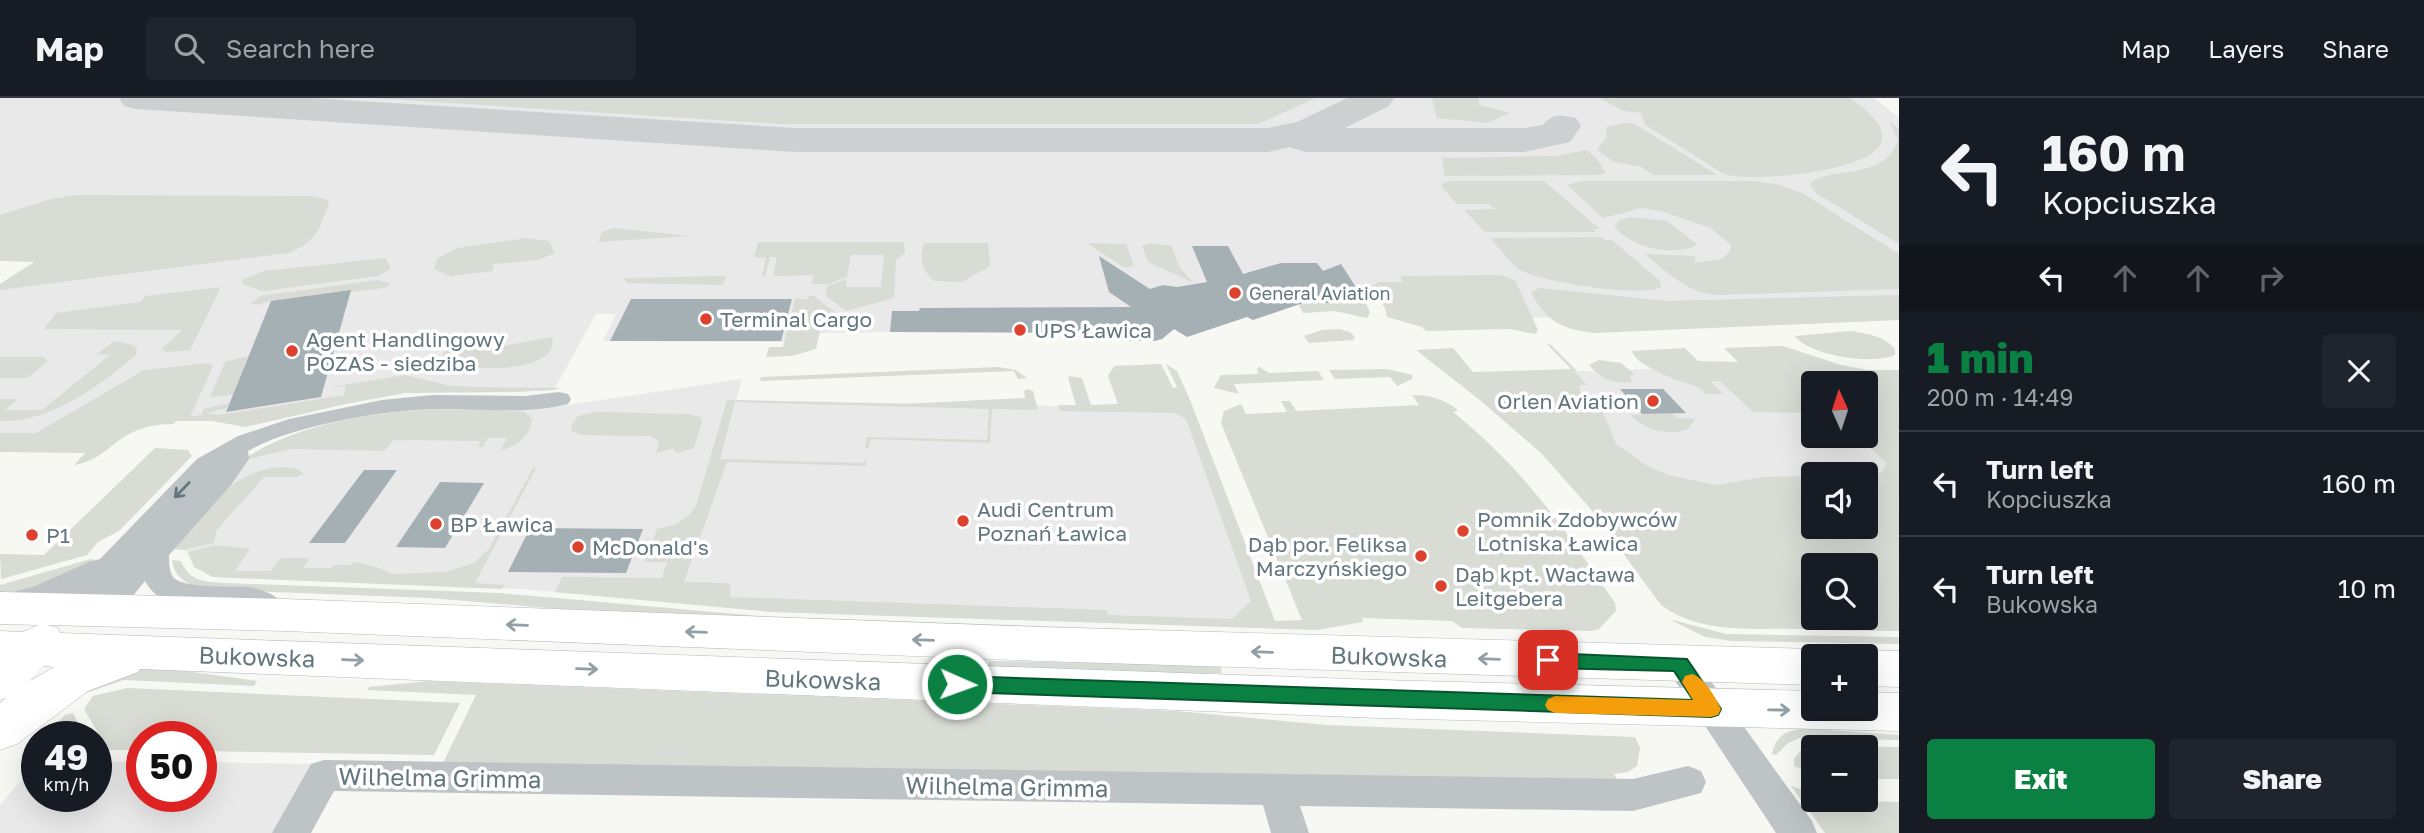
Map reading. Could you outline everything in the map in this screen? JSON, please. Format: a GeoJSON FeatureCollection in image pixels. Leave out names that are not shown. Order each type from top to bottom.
{"type":"FeatureCollection","features":[{"type":"Feature","properties":{"kind":"main road","name":"Bukowska"},"geometry":{"type":"LineString","coordinates":[[0,607],[54,633],[161,652],[1166,692],[1711,709],[1899,712]]}},
{"type":"Feature","properties":{"kind":"main road","name":"Bukowska"},"geometry":{"type":"LineString","coordinates":[[54,633],[285,615],[868,639],[1801,667]]}},
{"type":"Feature","properties":{"kind":"main road"},"geometry":{"type":"LineString","coordinates":[[0,682],[54,633]]}},
{"type":"Feature","properties":{"kind":"main road"},"geometry":{"type":"LineString","coordinates":[[0,729],[27,689],[54,633]]}},
{"type":"Feature","properties":{"kind":"main road"},"geometry":{"type":"LineString","coordinates":[[0,729],[53,688],[78,673],[104,664],[161,652]]}},
{"type":"Feature","properties":{"kind":"main road"},"geometry":{"type":"LineString","coordinates":[[1878,668],[1899,669]]}},
{"type":"Feature","properties":{"kind":"street"},"geometry":{"type":"LineString","coordinates":[[54,633],[120,554],[206,465],[234,447],[279,429],[364,409],[432,402],[515,403],[558,399]]}},
{"type":"Feature","properties":{"kind":"street"},"geometry":{"type":"LineString","coordinates":[[54,633],[154,555],[231,468],[236,459],[234,447]]}},
{"type":"Feature","properties":{"kind":"street"},"geometry":{"type":"LineString","coordinates":[[0,607],[72,584],[120,554]]}},
{"type":"Feature","properties":{"kind":"street"},"geometry":{"type":"LineString","coordinates":[[154,555],[154,570],[160,584],[169,592],[180,595],[251,598],[285,615]]}},
{"type":"Feature","properties":{"kind":"street"},"geometry":{"type":"LineString","coordinates":[[1680,664],[1798,833]]}},
{"type":"Feature","properties":{"kind":"street","name":"Wilhelma Grimma"},"geometry":{"type":"LineString","coordinates":[[291,833],[324,775],[1633,796],[1688,782]]}},
{"type":"Feature","properties":{"kind":"street"},"geometry":{"type":"LineString","coordinates":[[1277,790],[1290,833]]}},
{"type":"Feature","properties":{"kind":"shaded area"},"geometry":{"type":"Polygon","coordinates":[[[0,98],[1875,98],[1899,118],[1899,303],[1532,318],[1419,286],[1357,287],[1366,303],[1298,303],[1263,312],[1268,315],[1253,320],[1247,317],[1187,337],[1181,323],[1162,339],[1154,341],[1116,341],[1114,333],[890,332],[820,333],[817,342],[603,341],[616,314],[596,314],[554,390],[420,387],[216,419],[68,416],[33,446],[0,446],[0,284],[35,261],[0,261],[0,98]]]}},
{"type":"Feature","properties":{"kind":"shaded area"},"geometry":{"type":"Polygon","coordinates":[[[372,98],[1316,98],[1258,124],[778,124],[372,98]]]}},
{"type":"Feature","properties":{"kind":"shaded area"},"geometry":{"type":"Polygon","coordinates":[[[1432,98],[1479,98],[1479,105],[1510,113],[1487,123],[1437,118],[1432,98]]]}},
{"type":"Feature","properties":{"kind":"shaded area"},"geometry":{"type":"Polygon","coordinates":[[[1599,98],[1851,98],[1876,121],[1882,139],[1876,150],[1860,160],[1839,167],[1762,177],[1728,175],[1645,125],[1641,113],[1624,111],[1599,98]]]}},
{"type":"Feature","properties":{"kind":"shaded area"},"geometry":{"type":"Polygon","coordinates":[[[1889,121],[1899,130],[1899,244],[1816,193],[1810,184],[1818,178],[1868,168],[1881,162],[1891,153],[1898,140],[1889,121]]]}},
{"type":"Feature","properties":{"kind":"shaded area"},"geometry":{"type":"Polygon","coordinates":[[[1635,124],[1717,175],[1653,175],[1642,167],[1614,162],[1597,150],[1607,137],[1606,127],[1635,124]]]}},
{"type":"Feature","properties":{"kind":"shaded area"},"geometry":{"type":"Polygon","coordinates":[[[1587,150],[1606,173],[1445,176],[1442,158],[1556,156],[1587,150]]]}},
{"type":"Feature","properties":{"kind":"shaded area"},"geometry":{"type":"Polygon","coordinates":[[[1544,181],[1600,229],[1593,229],[1596,232],[1485,232],[1464,210],[1495,209],[1489,204],[1457,204],[1442,187],[1442,183],[1544,181]]]}},
{"type":"Feature","properties":{"kind":"shaded area"},"geometry":{"type":"Polygon","coordinates":[[[1581,181],[1754,181],[1780,185],[1802,193],[1899,254],[1899,289],[1717,295],[1696,290],[1670,275],[1645,254],[1696,256],[1694,263],[1721,259],[1730,252],[1731,245],[1711,228],[1661,211],[1641,208],[1603,218],[1567,185],[1581,181]]]}},
{"type":"Feature","properties":{"kind":"shaded area"},"geometry":{"type":"Polygon","coordinates":[[[77,195],[311,196],[328,200],[329,204],[311,240],[288,253],[0,290],[0,284],[35,262],[0,261],[0,215],[47,200],[77,195]]]}},
{"type":"Feature","properties":{"kind":"shaded area"},"geometry":{"type":"Polygon","coordinates":[[[1632,217],[1667,221],[1698,245],[1687,249],[1664,250],[1641,245],[1614,226],[1620,220],[1632,217]]]}},
{"type":"Feature","properties":{"kind":"shaded area"},"geometry":{"type":"Polygon","coordinates":[[[613,228],[690,236],[598,242],[602,232],[613,228]]]}},
{"type":"Feature","properties":{"kind":"shaded area"},"geometry":{"type":"Polygon","coordinates":[[[1601,237],[1612,240],[1661,282],[1661,287],[1651,290],[1614,290],[1547,279],[1519,269],[1490,238],[1601,237]]]}},
{"type":"Feature","properties":{"kind":"shaded area"},"geometry":{"type":"Polygon","coordinates":[[[527,238],[549,241],[555,253],[538,260],[493,264],[493,271],[450,276],[434,269],[437,259],[457,248],[527,238]]]}},
{"type":"Feature","properties":{"kind":"shaded area"},"geometry":{"type":"Polygon","coordinates":[[[758,242],[904,242],[905,253],[896,260],[894,298],[846,311],[826,296],[827,286],[847,279],[846,287],[881,287],[884,255],[851,255],[847,277],[828,284],[812,284],[813,275],[773,276],[777,257],[770,257],[765,276],[762,276],[766,258],[754,257],[758,242]]]}},
{"type":"Feature","properties":{"kind":"shaded area"},"geometry":{"type":"Polygon","coordinates":[[[924,243],[988,243],[990,266],[962,282],[934,281],[923,264],[924,243]]]}},
{"type":"Feature","properties":{"kind":"shaded area"},"geometry":{"type":"Polygon","coordinates":[[[1087,243],[1126,244],[1134,265],[1125,268],[1087,243]]]}},
{"type":"Feature","properties":{"kind":"shaded area"},"geometry":{"type":"Polygon","coordinates":[[[1149,243],[1171,246],[1180,268],[1194,283],[1148,262],[1142,246],[1149,243]]]}},
{"type":"Feature","properties":{"kind":"shaded area"},"geometry":{"type":"Polygon","coordinates":[[[386,258],[391,269],[378,276],[263,291],[242,284],[244,279],[264,271],[386,258]]]}},
{"type":"Feature","properties":{"kind":"shaded area"},"geometry":{"type":"Polygon","coordinates":[[[1500,275],[1515,280],[1538,330],[1535,334],[1509,329],[1426,331],[1422,327],[1387,317],[1385,308],[1370,287],[1379,282],[1403,282],[1400,276],[1500,275]]]}},
{"type":"Feature","properties":{"kind":"shaded area"},"geometry":{"type":"Polygon","coordinates":[[[726,276],[723,285],[627,283],[624,278],[726,276]]]}},
{"type":"Feature","properties":{"kind":"shaded area"},"geometry":{"type":"Polygon","coordinates":[[[377,280],[391,284],[384,288],[256,305],[251,303],[260,296],[377,280]]]}},
{"type":"Feature","properties":{"kind":"shaded area"},"geometry":{"type":"Polygon","coordinates":[[[221,287],[190,350],[166,352],[162,349],[182,330],[44,329],[56,313],[141,302],[145,296],[221,287]]]}},
{"type":"Feature","properties":{"kind":"shaded area"},"geometry":{"type":"Polygon","coordinates":[[[1539,288],[1666,301],[1899,295],[1899,320],[1594,333],[1564,326],[1550,317],[1531,293],[1539,288]]]}},
{"type":"Feature","properties":{"kind":"shaded area"},"geometry":{"type":"Polygon","coordinates":[[[808,296],[814,296],[836,313],[823,317],[816,349],[791,356],[766,357],[769,347],[783,347],[795,299],[807,299],[808,296]]]}},
{"type":"Feature","properties":{"kind":"shaded area"},"geometry":{"type":"Polygon","coordinates":[[[1298,303],[1366,303],[1370,313],[1367,318],[1335,311],[1303,313],[1298,303]]]}},
{"type":"Feature","properties":{"kind":"shaded area"},"geometry":{"type":"Polygon","coordinates":[[[1339,329],[1350,332],[1355,337],[1353,340],[1309,343],[1304,336],[1322,330],[1339,329]]]}},
{"type":"Feature","properties":{"kind":"shaded area"},"geometry":{"type":"Polygon","coordinates":[[[1851,331],[1886,341],[1895,349],[1895,355],[1872,359],[1842,357],[1814,349],[1795,336],[1851,331]]]}},
{"type":"Feature","properties":{"kind":"shaded area"},"geometry":{"type":"Polygon","coordinates":[[[552,337],[551,349],[541,359],[526,365],[487,368],[452,363],[442,357],[450,348],[468,341],[487,339],[487,349],[552,337]]]}},
{"type":"Feature","properties":{"kind":"shaded area"},"geometry":{"type":"Polygon","coordinates":[[[114,341],[133,345],[137,349],[136,355],[106,379],[55,409],[19,420],[0,421],[0,399],[18,399],[5,410],[42,410],[110,355],[97,354],[114,341]]]}},
{"type":"Feature","properties":{"kind":"shaded area"},"geometry":{"type":"Polygon","coordinates":[[[1547,344],[1551,345],[1587,385],[1579,385],[1581,397],[1598,400],[1616,444],[1644,464],[1668,475],[1716,485],[1763,477],[1801,476],[1801,539],[1878,539],[1878,473],[1887,463],[1870,448],[1878,448],[1878,371],[1801,371],[1801,413],[1753,412],[1720,381],[1710,381],[1723,394],[1706,394],[1699,388],[1642,363],[1632,351],[1685,348],[1698,361],[1738,362],[1724,348],[1783,346],[1841,365],[1867,370],[1899,370],[1899,631],[1821,630],[1878,630],[1878,553],[1801,553],[1801,630],[1743,629],[1709,625],[1692,621],[1661,605],[1589,507],[1541,453],[1416,350],[1453,348],[1473,372],[1571,369],[1547,344]]]}},
{"type":"Feature","properties":{"kind":"shaded area"},"geometry":{"type":"Polygon","coordinates":[[[248,356],[233,395],[210,397],[225,362],[248,356]]]}},
{"type":"Feature","properties":{"kind":"shaded area"},"geometry":{"type":"Polygon","coordinates":[[[0,357],[42,357],[48,361],[28,378],[0,378],[0,357]]]}},
{"type":"Feature","properties":{"kind":"shaded area"},"geometry":{"type":"Polygon","coordinates":[[[1599,360],[1621,363],[1634,374],[1630,376],[1632,382],[1613,381],[1603,377],[1589,365],[1599,360]]]}},
{"type":"Feature","properties":{"kind":"shaded area"},"geometry":{"type":"Polygon","coordinates":[[[209,363],[213,366],[190,417],[201,415],[204,409],[229,403],[227,408],[206,413],[219,415],[344,395],[346,386],[332,387],[405,375],[446,385],[560,388],[514,392],[405,393],[245,427],[212,421],[177,421],[173,424],[139,429],[94,459],[74,465],[85,453],[0,452],[0,433],[36,433],[144,370],[209,363]]]}},
{"type":"Feature","properties":{"kind":"shaded area"},"geometry":{"type":"Polygon","coordinates":[[[1161,364],[1173,388],[1177,387],[1166,364],[1177,371],[1190,400],[1275,621],[1302,620],[1221,423],[1224,411],[1241,404],[1246,414],[1287,412],[1281,401],[1290,401],[1296,411],[1419,405],[1412,395],[1436,398],[1453,406],[1458,410],[1453,412],[1523,478],[1615,603],[1616,611],[1599,629],[1591,631],[1462,628],[1452,621],[1362,618],[1363,622],[1317,630],[771,612],[555,592],[562,577],[662,578],[667,562],[645,562],[657,529],[679,522],[696,506],[727,400],[903,404],[1025,398],[1024,391],[1028,389],[1033,391],[1038,410],[992,409],[990,443],[871,439],[868,449],[865,448],[867,437],[987,440],[989,409],[735,402],[720,459],[862,463],[866,459],[866,466],[727,462],[684,582],[726,583],[731,585],[730,597],[1107,610],[1108,615],[1232,619],[1251,601],[1186,419],[1175,413],[1060,411],[1058,405],[1076,405],[1068,378],[1070,376],[1082,378],[1091,405],[1118,404],[1108,376],[1114,366],[1161,364]]]}},
{"type":"Feature","properties":{"kind":"shaded area"},"geometry":{"type":"Polygon","coordinates":[[[1761,365],[1801,399],[1801,448],[1875,448],[1899,468],[1878,488],[1878,462],[1801,462],[1801,503],[1655,509],[1527,373],[1761,365]]]}},
{"type":"Feature","properties":{"kind":"shaded area"},"geometry":{"type":"Polygon","coordinates":[[[998,367],[1016,370],[1027,378],[1018,379],[1014,371],[760,381],[761,377],[998,367]]]}},
{"type":"Feature","properties":{"kind":"shaded area"},"geometry":{"type":"Polygon","coordinates":[[[1257,368],[1269,373],[1318,371],[1324,380],[1234,384],[1239,394],[1214,388],[1221,375],[1258,374],[1257,368]]]}},
{"type":"Feature","properties":{"kind":"shaded area"},"geometry":{"type":"Polygon","coordinates":[[[1387,369],[1413,375],[1412,379],[1397,386],[1390,377],[1335,379],[1329,370],[1387,369]]]}},
{"type":"Feature","properties":{"kind":"shaded area"},"geometry":{"type":"Polygon","coordinates":[[[742,379],[736,400],[1167,408],[1188,418],[1254,603],[1234,622],[728,600],[731,585],[684,582],[676,603],[522,589],[213,577],[194,567],[187,552],[180,548],[171,549],[247,457],[274,442],[304,431],[354,419],[408,411],[554,407],[742,379]]]}},
{"type":"Feature","properties":{"kind":"shaded area"},"geometry":{"type":"Polygon","coordinates":[[[433,409],[523,411],[532,419],[522,440],[500,451],[507,438],[488,438],[482,447],[478,447],[481,441],[393,440],[384,451],[292,449],[248,459],[247,457],[268,445],[313,428],[385,413],[433,409]]]}},
{"type":"Feature","properties":{"kind":"shaded area"},"geometry":{"type":"Polygon","coordinates":[[[595,412],[687,414],[700,417],[702,422],[694,448],[676,453],[673,448],[656,453],[659,442],[651,436],[583,435],[572,432],[571,426],[578,416],[595,412]]]}},
{"type":"Feature","properties":{"kind":"shaded area"},"geometry":{"type":"Polygon","coordinates":[[[1672,413],[1677,418],[1695,419],[1688,429],[1665,432],[1643,425],[1631,415],[1672,413]]]}},
{"type":"Feature","properties":{"kind":"shaded area"},"geometry":{"type":"Polygon","coordinates":[[[155,448],[188,450],[192,456],[119,531],[98,542],[87,555],[1,579],[0,554],[44,555],[155,448]]]}},
{"type":"Feature","properties":{"kind":"shaded area"},"geometry":{"type":"Polygon","coordinates":[[[295,468],[303,473],[297,477],[264,477],[216,531],[214,543],[184,550],[171,549],[206,509],[232,485],[262,470],[295,468]]]}},
{"type":"Feature","properties":{"kind":"shaded area"},"geometry":{"type":"Polygon","coordinates":[[[533,468],[536,468],[475,583],[504,585],[502,589],[213,577],[194,567],[188,552],[216,545],[250,549],[235,571],[271,571],[281,558],[310,558],[303,568],[331,568],[334,565],[350,565],[353,562],[392,574],[446,572],[474,563],[489,549],[533,468]]]}},
{"type":"Feature","properties":{"kind":"shaded area"},"geometry":{"type":"Polygon","coordinates":[[[95,560],[50,583],[0,593],[0,585],[95,560]]]}},
{"type":"Feature","properties":{"kind":"shaded area"},"geometry":{"type":"Polygon","coordinates":[[[172,560],[181,561],[188,573],[198,579],[217,583],[499,593],[769,617],[1307,635],[1308,639],[559,609],[431,598],[220,590],[189,584],[178,575],[172,560]]]}},
{"type":"Feature","properties":{"kind":"shaded area"},"geometry":{"type":"Polygon","coordinates":[[[1669,619],[1726,634],[1899,637],[1899,644],[1732,641],[1705,637],[1669,619]]]}},
{"type":"Feature","properties":{"kind":"shaded area"},"geometry":{"type":"Polygon","coordinates":[[[989,661],[1220,665],[1222,673],[1168,675],[988,669],[989,661]]]}},
{"type":"Feature","properties":{"kind":"shaded area"},"geometry":{"type":"Polygon","coordinates":[[[156,667],[257,681],[254,686],[124,680],[83,694],[109,673],[156,667]]]}},
{"type":"Feature","properties":{"kind":"shaded area"},"geometry":{"type":"Polygon","coordinates":[[[429,681],[1176,711],[1327,725],[1635,737],[1640,748],[1637,766],[1628,772],[1614,774],[1619,783],[442,765],[476,695],[367,690],[369,687],[429,681]]]}},
{"type":"Feature","properties":{"kind":"shaded area"},"geometry":{"type":"Polygon","coordinates":[[[127,688],[460,703],[434,755],[217,751],[217,721],[126,721],[126,750],[112,750],[112,721],[91,721],[84,709],[93,696],[127,688]]]}},
{"type":"Feature","properties":{"kind":"shaded area"},"geometry":{"type":"Polygon","coordinates":[[[73,713],[77,721],[60,721],[65,715],[73,713]]]}},
{"type":"Feature","properties":{"kind":"shaded area"},"geometry":{"type":"Polygon","coordinates":[[[1804,728],[1899,735],[1899,740],[1878,740],[1878,735],[1801,735],[1801,738],[1787,744],[1776,755],[1772,754],[1779,738],[1804,728]]]}},
{"type":"Feature","properties":{"kind":"shaded area"},"geometry":{"type":"Polygon","coordinates":[[[1878,747],[1899,747],[1899,779],[1878,779],[1878,747]]]}},
{"type":"Feature","properties":{"kind":"shaded area"},"geometry":{"type":"Polygon","coordinates":[[[1801,750],[1801,769],[1794,766],[1794,759],[1801,750]]]}},
{"type":"Feature","properties":{"kind":"shaded area"},"geometry":{"type":"Polygon","coordinates":[[[112,761],[126,762],[126,812],[217,812],[217,762],[314,764],[273,833],[0,833],[0,805],[21,781],[21,812],[112,812],[112,761]]]}},
{"type":"Feature","properties":{"kind":"shaded area"},"geometry":{"type":"Polygon","coordinates":[[[1791,786],[1801,789],[1801,800],[1791,786]]]}},
{"type":"Feature","properties":{"kind":"shaded area"},"geometry":{"type":"Polygon","coordinates":[[[1878,802],[1899,802],[1899,833],[1825,833],[1810,812],[1878,812],[1878,802]]]}},
{"type":"Feature","properties":{"kind":"building","name":"General Aviation"},"geometry":{"type":"Polygon","coordinates":[[[1192,246],[1228,246],[1243,274],[1281,263],[1317,263],[1323,271],[1341,264],[1366,303],[1303,303],[1253,320],[1247,317],[1187,337],[1174,329],[1162,339],[1154,341],[1116,341],[1114,333],[890,332],[892,311],[919,311],[920,308],[1131,307],[1109,292],[1099,256],[1150,289],[1163,285],[1177,287],[1207,282],[1192,246]]]}},
{"type":"Feature","properties":{"kind":"building","name":"Agent Handlingowy POZAS - siedziba"},"geometry":{"type":"Polygon","coordinates":[[[351,290],[321,397],[226,412],[271,301],[351,290]]]}},
{"type":"Feature","properties":{"kind":"building","name":"Terminal Cargo"},"geometry":{"type":"Polygon","coordinates":[[[631,299],[792,299],[781,341],[610,341],[631,299]]]}},
{"type":"Feature","properties":{"kind":"building","name":"Orlen Aviation"},"geometry":{"type":"Polygon","coordinates":[[[1620,389],[1663,389],[1686,413],[1642,414],[1620,389]]]}},
{"type":"Feature","properties":{"kind":"building"},"geometry":{"type":"Polygon","coordinates":[[[364,470],[397,470],[345,543],[309,543],[364,470]]]}},
{"type":"Feature","properties":{"kind":"building","name":"BP Ławica"},"geometry":{"type":"Polygon","coordinates":[[[440,482],[484,483],[445,548],[396,547],[440,482]]]}},
{"type":"Feature","properties":{"kind":"building","name":"McDonald's"},"geometry":{"type":"Polygon","coordinates":[[[530,528],[643,529],[626,573],[508,572],[530,528]]]}},
{"type":"Feature","properties":{"kind":"taxiway"},"geometry":{"type":"LineString","coordinates":[[137,98],[795,140],[1268,140],[1308,132],[1376,98]]}},
{"type":"Feature","properties":{"kind":"taxiway"},"geometry":{"type":"LineString","coordinates":[[1305,140],[1524,140],[1556,134],[1562,126]]}},
{"type":"Feature","properties":{"kind":"slow traffic"},"geometry":{"type":"LineString","coordinates":[[1555,705],[1711,709],[1692,682]]}},
{"type":"Feature","properties":{"kind":"place","name":"General Aviation"},"geometry":{"type":"Point","coordinates":[1235,293]}},
{"type":"Feature","properties":{"kind":"place","name":"Terminal Cargo"},"geometry":{"type":"Point","coordinates":[706,319]}},
{"type":"Feature","properties":{"kind":"place","name":"UPS Ławica"},"geometry":{"type":"Point","coordinates":[1020,330]}},
{"type":"Feature","properties":{"kind":"place","name":"Agent Handlingowy POZAS - siedziba"},"geometry":{"type":"Point","coordinates":[292,351]}},
{"type":"Feature","properties":{"kind":"place","name":"Orlen Aviation"},"geometry":{"type":"Point","coordinates":[1653,401]}},
{"type":"Feature","properties":{"kind":"place","name":"Audi Centrum Poznań Ławica"},"geometry":{"type":"Point","coordinates":[963,521]}},
{"type":"Feature","properties":{"kind":"place","name":"BP Ławica"},"geometry":{"type":"Point","coordinates":[436,524]}},
{"type":"Feature","properties":{"kind":"place","name":"Pomnik Zdobywców Lotniska Ławica"},"geometry":{"type":"Point","coordinates":[1463,531]}},
{"type":"Feature","properties":{"kind":"place","name":"P1"},"geometry":{"type":"Point","coordinates":[32,535]}},
{"type":"Feature","properties":{"kind":"place","name":"McDonald's"},"geometry":{"type":"Point","coordinates":[578,547]}},
{"type":"Feature","properties":{"kind":"place","name":"Dąb por. Feliksa Marczyńskiego"},"geometry":{"type":"Point","coordinates":[1421,556]}},
{"type":"Feature","properties":{"kind":"place","name":"Dąb kpt. Wacława Leitgebera"},"geometry":{"type":"Point","coordinates":[1441,586]}},
{"type":"Feature","properties":{"kind":"route"},"geometry":{"type":"LineString","coordinates":[[957,684],[1711,709],[1680,664],[1548,660]]}}]}
